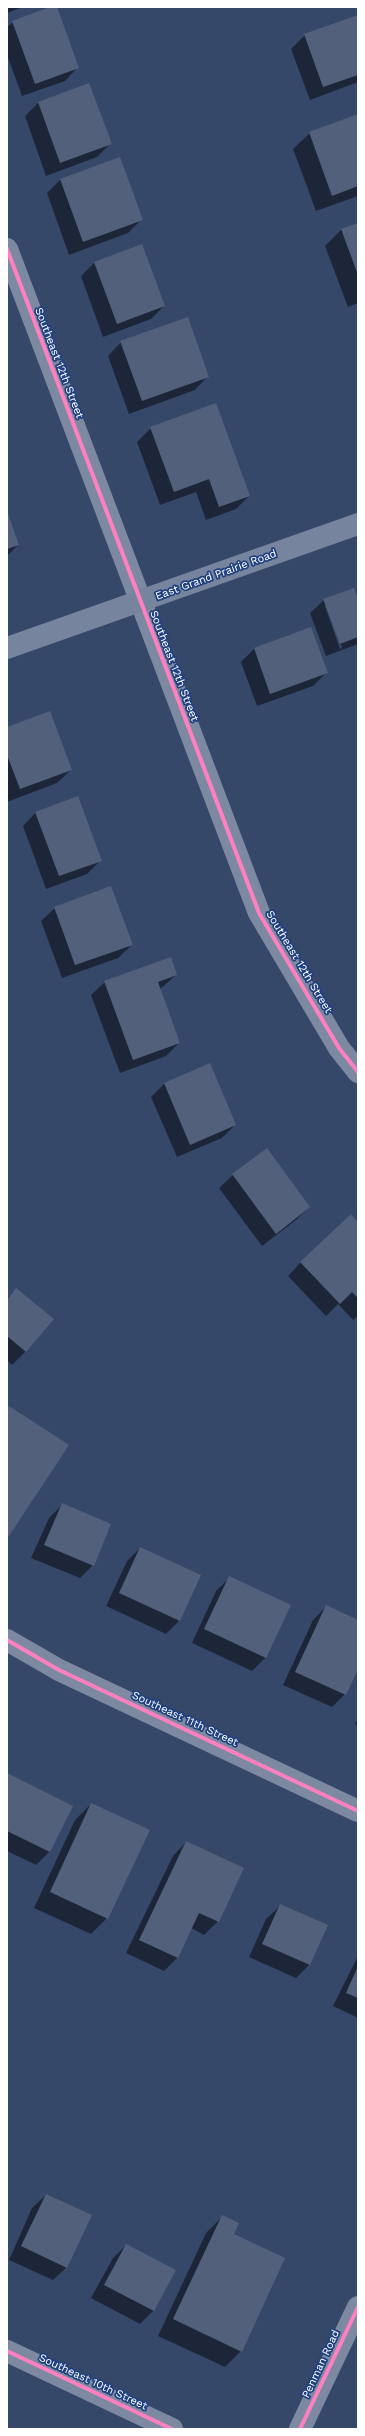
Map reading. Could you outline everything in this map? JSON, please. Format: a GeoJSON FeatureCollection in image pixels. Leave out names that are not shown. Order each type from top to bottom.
{"type":"FeatureCollection","features":[{"type":"Feature","properties":{"kind":"street","name":"Southeast 12th Street"},"geometry":{"type":"LineString","coordinates":[[7,249],[259,913],[339,1048],[358,1072]]}},
{"type":"Feature","properties":{"kind":"street","name":"East Grand Prairie Road"},"geometry":{"type":"LineString","coordinates":[[7,648],[358,524]]}},
{"type":"Feature","properties":{"kind":"street","name":"Southeast 11th Street"},"geometry":{"type":"LineString","coordinates":[[7,1640],[59,1670],[358,1811]]}},
{"type":"Feature","properties":{"kind":"street","name":"Penman Road"},"geometry":{"type":"LineString","coordinates":[[300,2429],[358,2307]]}},
{"type":"Feature","properties":{"kind":"street","name":"Southeast 10th Street"},"geometry":{"type":"LineString","coordinates":[[7,2351],[172,2429]]}},
{"type":"Feature","properties":{"kind":"building"},"geometry":{"type":"Polygon","coordinates":[[[50,7],[57,7],[79,68],[35,84],[12,21],[50,7]]]}},
{"type":"Feature","properties":{"kind":"building"},"geometry":{"type":"Polygon","coordinates":[[[358,15],[358,75],[323,87],[304,34],[358,15]]]}},
{"type":"Feature","properties":{"kind":"building"},"geometry":{"type":"Polygon","coordinates":[[[89,83],[112,144],[60,163],[38,102],[89,83]]]}},
{"type":"Feature","properties":{"kind":"building"},"geometry":{"type":"Polygon","coordinates":[[[358,114],[358,186],[332,196],[309,132],[358,114]]]}},
{"type":"Feature","properties":{"kind":"building"},"geometry":{"type":"Polygon","coordinates":[[[120,157],[143,220],[83,242],[60,179],[120,157]]]}},
{"type":"Feature","properties":{"kind":"building"},"geometry":{"type":"Polygon","coordinates":[[[358,223],[358,275],[341,229],[358,223]]]}},
{"type":"Feature","properties":{"kind":"building"},"geometry":{"type":"Polygon","coordinates":[[[142,244],[165,306],[117,324],[94,262],[142,244]]]}},
{"type":"Feature","properties":{"kind":"building"},"geometry":{"type":"Polygon","coordinates":[[[188,317],[209,377],[142,401],[120,341],[188,317]]]}},
{"type":"Feature","properties":{"kind":"building"},"geometry":{"type":"Polygon","coordinates":[[[216,403],[250,496],[219,507],[209,479],[174,492],[150,427],[216,403]]]}},
{"type":"Feature","properties":{"kind":"building"},"geometry":{"type":"Polygon","coordinates":[[[7,511],[19,545],[7,549],[7,511]]]}},
{"type":"Feature","properties":{"kind":"building"},"geometry":{"type":"Polygon","coordinates":[[[354,588],[358,598],[358,637],[340,644],[323,599],[354,588]]]}},
{"type":"Feature","properties":{"kind":"building"},"geometry":{"type":"Polygon","coordinates":[[[311,627],[328,673],[270,694],[254,648],[311,627]]]}},
{"type":"Feature","properties":{"kind":"building"},"geometry":{"type":"Polygon","coordinates":[[[50,711],[72,770],[20,789],[7,755],[7,727],[50,711]]]}},
{"type":"Feature","properties":{"kind":"building"},"geometry":{"type":"Polygon","coordinates":[[[78,796],[102,861],[59,876],[35,812],[78,796]]]}},
{"type":"Feature","properties":{"kind":"building"},"geometry":{"type":"Polygon","coordinates":[[[111,886],[133,945],[75,965],[54,907],[111,886]]]}},
{"type":"Feature","properties":{"kind":"building"},"geometry":{"type":"Polygon","coordinates":[[[171,957],[177,975],[158,982],[180,1043],[133,1060],[104,981],[171,957]]]}},
{"type":"Feature","properties":{"kind":"building"},"geometry":{"type":"Polygon","coordinates":[[[210,1063],[236,1125],[190,1145],[164,1083],[210,1063]]]}},
{"type":"Feature","properties":{"kind":"building"},"geometry":{"type":"Polygon","coordinates":[[[267,1148],[310,1207],[276,1234],[232,1174],[267,1148]]]}},
{"type":"Feature","properties":{"kind":"building"},"geometry":{"type":"Polygon","coordinates":[[[351,1214],[358,1222],[358,1298],[352,1292],[340,1304],[300,1262],[351,1214]]]}},
{"type":"Feature","properties":{"kind":"building"},"geometry":{"type":"Polygon","coordinates":[[[16,1288],[54,1319],[26,1352],[7,1336],[7,1300],[16,1288]]]}},
{"type":"Feature","properties":{"kind":"building"},"geometry":{"type":"Polygon","coordinates":[[[9,1406],[69,1445],[9,1536],[7,1534],[7,1410],[9,1406]]]}},
{"type":"Feature","properties":{"kind":"building"},"geometry":{"type":"Polygon","coordinates":[[[62,1503],[111,1524],[94,1566],[44,1545],[62,1503]]]}},
{"type":"Feature","properties":{"kind":"building"},"geometry":{"type":"Polygon","coordinates":[[[140,1547],[201,1575],[180,1621],[119,1593],[140,1547]]]}},
{"type":"Feature","properties":{"kind":"building"},"geometry":{"type":"Polygon","coordinates":[[[229,1576],[291,1605],[266,1658],[204,1629],[229,1576]]]}},
{"type":"Feature","properties":{"kind":"building"},"geometry":{"type":"Polygon","coordinates":[[[326,1605],[358,1620],[358,1669],[346,1695],[295,1672],[326,1605]]]}},
{"type":"Feature","properties":{"kind":"building"},"geometry":{"type":"Polygon","coordinates":[[[7,1773],[73,1806],[50,1852],[7,1831],[7,1773]]]}},
{"type":"Feature","properties":{"kind":"building"},"geometry":{"type":"Polygon","coordinates":[[[91,1803],[150,1830],[108,1919],[50,1892],[91,1803]]]}},
{"type":"Feature","properties":{"kind":"building"},"geometry":{"type":"Polygon","coordinates":[[[186,1841],[244,1868],[219,1922],[199,1913],[178,1958],[139,1940],[186,1841]]]}},
{"type":"Feature","properties":{"kind":"building"},"geometry":{"type":"Polygon","coordinates":[[[280,1904],[328,1925],[310,1965],[262,1944],[280,1904]]]}},
{"type":"Feature","properties":{"kind":"building"},"geometry":{"type":"Polygon","coordinates":[[[358,1966],[358,1998],[346,1993],[358,1966]]]}},
{"type":"Feature","properties":{"kind":"building"},"geometry":{"type":"Polygon","coordinates":[[[46,2194],[92,2215],[67,2268],[21,2246],[46,2194]]]}},
{"type":"Feature","properties":{"kind":"building"},"geometry":{"type":"Polygon","coordinates":[[[222,2215],[239,2223],[234,2234],[285,2258],[242,2352],[173,2319],[222,2215]]]}},
{"type":"Feature","properties":{"kind":"building"},"geometry":{"type":"Polygon","coordinates":[[[126,2244],[176,2270],[154,2311],[104,2285],[126,2244]]]}},
{"type":"Feature","properties":{"kind":"cycle path"},"geometry":{"type":"LineString","coordinates":[[7,249],[259,913],[339,1048],[358,1072]]}},
{"type":"Feature","properties":{"kind":"cycle path"},"geometry":{"type":"LineString","coordinates":[[7,1640],[59,1670],[358,1811]]}},
{"type":"Feature","properties":{"kind":"cycle path"},"geometry":{"type":"LineString","coordinates":[[300,2429],[358,2307]]}},
{"type":"Feature","properties":{"kind":"cycle path"},"geometry":{"type":"LineString","coordinates":[[7,2351],[172,2429]]}}]}
